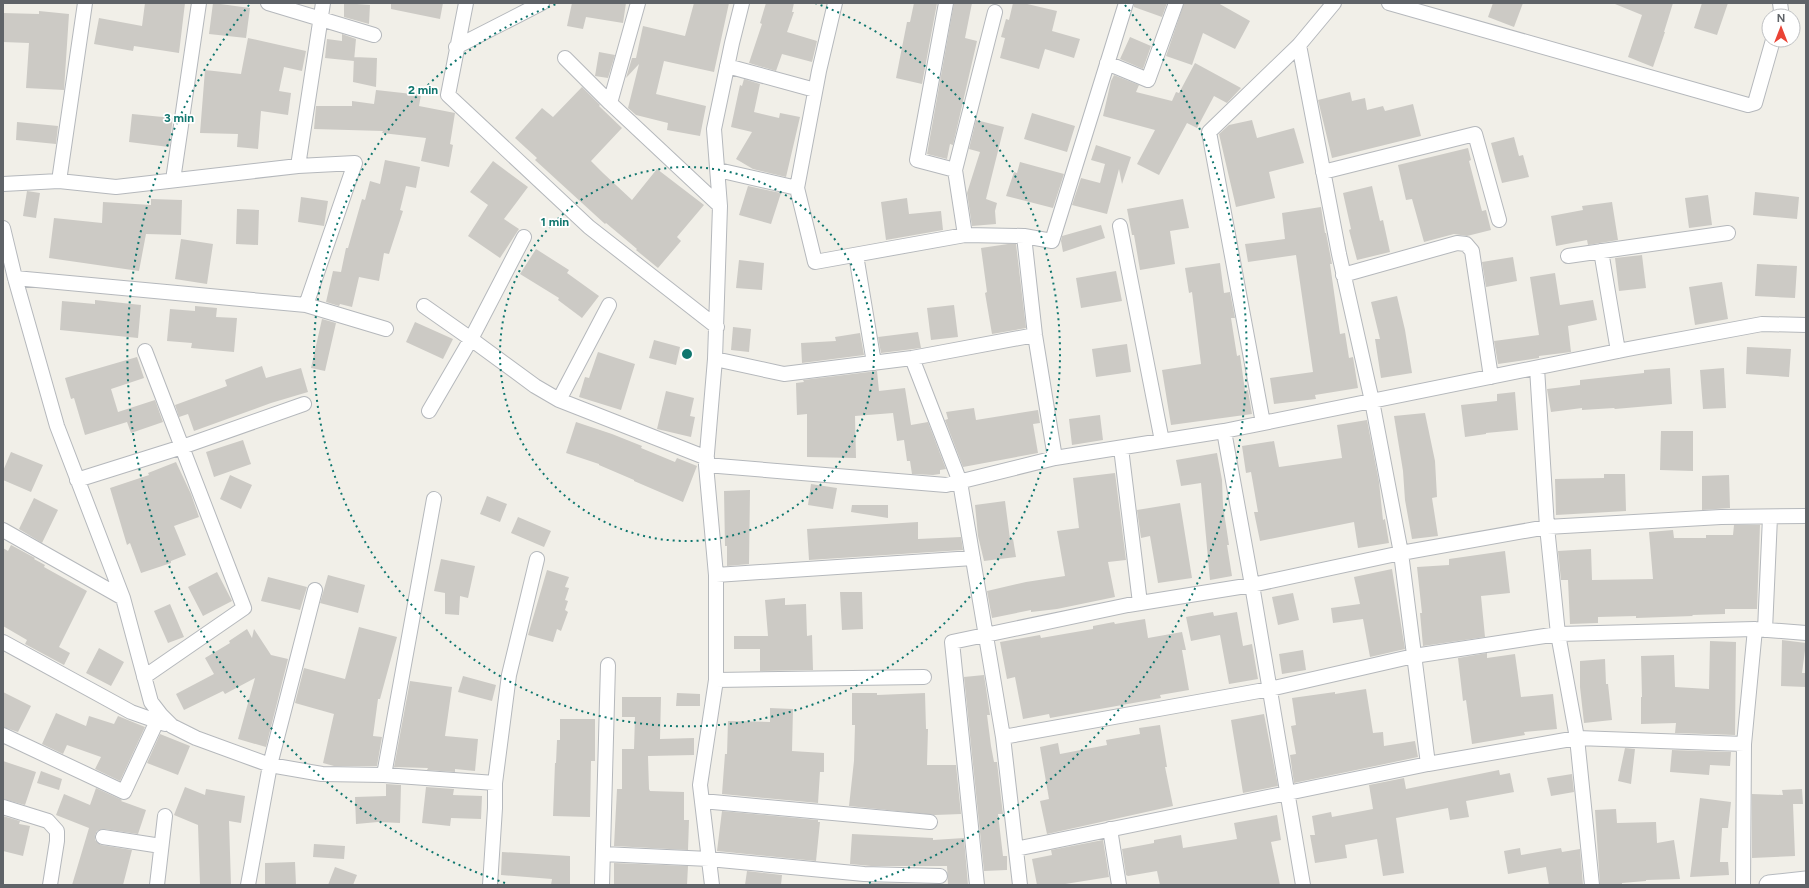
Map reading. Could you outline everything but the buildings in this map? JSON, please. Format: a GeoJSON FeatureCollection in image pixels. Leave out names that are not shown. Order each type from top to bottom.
{"type":"FeatureCollection","features":[{"type":"Feature","properties":{"kind":"street"},"geometry":{"type":"LineString","coordinates":[[59,182],[85,3]]}},
{"type":"Feature","properties":{"kind":"street"},"geometry":{"type":"LineString","coordinates":[[173,180],[199,3]]}},
{"type":"Feature","properties":{"kind":"street"},"geometry":{"type":"LineString","coordinates":[[268,3],[374,35]]}},
{"type":"Feature","properties":{"kind":"street"},"geometry":{"type":"LineString","coordinates":[[298,166],[323,3]]}},
{"type":"Feature","properties":{"kind":"street"},"geometry":{"type":"LineString","coordinates":[[466,3],[456,47],[448,95],[589,227],[716,327]]}},
{"type":"Feature","properties":{"kind":"street"},"geometry":{"type":"LineString","coordinates":[[456,47],[542,3]]}},
{"type":"Feature","properties":{"kind":"street"},"geometry":{"type":"LineString","coordinates":[[610,103],[638,3]]}},
{"type":"Feature","properties":{"kind":"street"},"geometry":{"type":"LineString","coordinates":[[712,885],[700,784],[716,680],[716,575],[707,462],[715,359],[720,206],[714,128],[742,3]]}},
{"type":"Feature","properties":{"kind":"street"},"geometry":{"type":"LineString","coordinates":[[835,3],[815,90],[797,188],[815,262],[965,236],[1024,236],[1052,241],[1126,3]]}},
{"type":"Feature","properties":{"kind":"street"},"geometry":{"type":"LineString","coordinates":[[946,3],[916,160],[955,170]]}},
{"type":"Feature","properties":{"kind":"street"},"geometry":{"type":"LineString","coordinates":[[1107,63],[1148,80],[1176,3]]}},
{"type":"Feature","properties":{"kind":"street"},"geometry":{"type":"LineString","coordinates":[[1263,423],[1210,132],[1299,45],[1334,3]]}},
{"type":"Feature","properties":{"kind":"street"},"geometry":{"type":"LineString","coordinates":[[1389,3],[1748,105],[1755,103],[1771,48]]}},
{"type":"Feature","properties":{"kind":"street"},"geometry":{"type":"LineString","coordinates":[[965,236],[955,170],[995,12]]}},
{"type":"Feature","properties":{"kind":"street"},"geometry":{"type":"LineString","coordinates":[[1299,45],[1343,274],[1372,401],[1401,553],[1428,764]]}},
{"type":"Feature","properties":{"kind":"street"},"geometry":{"type":"LineString","coordinates":[[566,58],[610,103],[720,206]]}},
{"type":"Feature","properties":{"kind":"street"},"geometry":{"type":"LineString","coordinates":[[727,66],[815,90]]}},
{"type":"Feature","properties":{"kind":"street"},"geometry":{"type":"LineString","coordinates":[[1323,172],[1476,134],[1499,220]]}},
{"type":"Feature","properties":{"kind":"street"},"geometry":{"type":"LineString","coordinates":[[3,184],[59,182],[116,187],[298,166],[355,163],[306,305]]}},
{"type":"Feature","properties":{"kind":"street"},"geometry":{"type":"LineString","coordinates":[[718,170],[797,188]]}},
{"type":"Feature","properties":{"kind":"street"},"geometry":{"type":"LineString","coordinates":[[1120,226],[1162,441]]}},
{"type":"Feature","properties":{"kind":"street"},"geometry":{"type":"LineString","coordinates":[[3,228],[15,278],[57,426],[123,598],[151,702],[172,726]]}},
{"type":"Feature","properties":{"kind":"street"},"geometry":{"type":"LineString","coordinates":[[1568,256],[1728,233]]}},
{"type":"Feature","properties":{"kind":"street"},"geometry":{"type":"LineString","coordinates":[[1024,236],[1035,335],[1055,458]]}},
{"type":"Feature","properties":{"kind":"street"},"geometry":{"type":"LineString","coordinates":[[429,411],[470,339],[524,237]]}},
{"type":"Feature","properties":{"kind":"street"},"geometry":{"type":"LineString","coordinates":[[1343,274],[1457,243],[1466,244],[1472,251],[1491,377]]}},
{"type":"Feature","properties":{"kind":"street"},"geometry":{"type":"LineString","coordinates":[[1601,251],[1618,351]]}},
{"type":"Feature","properties":{"kind":"street"},"geometry":{"type":"LineString","coordinates":[[856,255],[874,363]]}},
{"type":"Feature","properties":{"kind":"street"},"geometry":{"type":"LineString","coordinates":[[15,278],[306,305],[386,329]]}},
{"type":"Feature","properties":{"kind":"street"},"geometry":{"type":"LineString","coordinates":[[559,400],[609,305]]}},
{"type":"Feature","properties":{"kind":"street"},"geometry":{"type":"LineString","coordinates":[[424,306],[535,386],[559,400],[707,462],[946,485],[1055,458],[1224,431],[1618,351],[1762,324],[1806,325]]}},
{"type":"Feature","properties":{"kind":"street"},"geometry":{"type":"LineString","coordinates":[[715,359],[784,374],[912,358],[1035,335]]}},
{"type":"Feature","properties":{"kind":"street"},"geometry":{"type":"LineString","coordinates":[[144,677],[244,608],[145,351]]}},
{"type":"Feature","properties":{"kind":"street"},"geometry":{"type":"LineString","coordinates":[[912,358],[960,482],[1003,737],[1020,885]]}},
{"type":"Feature","properties":{"kind":"street"},"geometry":{"type":"LineString","coordinates":[[1537,368],[1547,528],[1558,634],[1577,738],[1592,885]]}},
{"type":"Feature","properties":{"kind":"street"},"geometry":{"type":"LineString","coordinates":[[78,480],[182,447],[304,404]]}},
{"type":"Feature","properties":{"kind":"street"},"geometry":{"type":"LineString","coordinates":[[1224,431],[1303,885]]}},
{"type":"Feature","properties":{"kind":"street"},"geometry":{"type":"LineString","coordinates":[[1121,448],[1140,603]]}},
{"type":"Feature","properties":{"kind":"street"},"geometry":{"type":"LineString","coordinates":[[384,776],[434,499]]}},
{"type":"Feature","properties":{"kind":"street"},"geometry":{"type":"LineString","coordinates":[[977,885],[952,642],[987,636],[1140,603],[1252,585],[1401,553],[1547,528],[1721,517],[1806,516]]}},
{"type":"Feature","properties":{"kind":"street"},"geometry":{"type":"LineString","coordinates":[[1744,885],[1744,744],[1760,629],[1770,517]]}},
{"type":"Feature","properties":{"kind":"street"},"geometry":{"type":"LineString","coordinates":[[3,530],[123,598]]}},
{"type":"Feature","properties":{"kind":"street"},"geometry":{"type":"LineString","coordinates":[[716,575],[973,558]]}},
{"type":"Feature","properties":{"kind":"street"},"geometry":{"type":"LineString","coordinates":[[490,885],[495,808],[495,783],[509,675],[537,559]]}},
{"type":"Feature","properties":{"kind":"street"},"geometry":{"type":"LineString","coordinates":[[248,885],[270,765],[315,590]]}},
{"type":"Feature","properties":{"kind":"street"},"geometry":{"type":"LineString","coordinates":[[1003,737],[1270,689],[1414,656],[1558,634],[1760,629],[1806,632]]}},
{"type":"Feature","properties":{"kind":"street"},"geometry":{"type":"LineString","coordinates":[[3,642],[131,712],[172,726],[196,738],[270,765],[322,774],[384,776],[495,783]]}},
{"type":"Feature","properties":{"kind":"street"},"geometry":{"type":"LineString","coordinates":[[602,885],[608,665]]}},
{"type":"Feature","properties":{"kind":"street"},"geometry":{"type":"LineString","coordinates":[[716,680],[924,677]]}},
{"type":"Feature","properties":{"kind":"street"},"geometry":{"type":"LineString","coordinates":[[3,735],[124,792],[157,721]]}},
{"type":"Feature","properties":{"kind":"street"},"geometry":{"type":"LineString","coordinates":[[1016,849],[1428,764],[1577,738],[1744,744]]}},
{"type":"Feature","properties":{"kind":"street"},"geometry":{"type":"LineString","coordinates":[[702,800],[930,822]]}},
{"type":"Feature","properties":{"kind":"street"},"geometry":{"type":"LineString","coordinates":[[3,807],[48,821],[57,830],[58,841],[50,885]]}},
{"type":"Feature","properties":{"kind":"street"},"geometry":{"type":"LineString","coordinates":[[157,885],[165,816]]}},
{"type":"Feature","properties":{"kind":"street"},"geometry":{"type":"LineString","coordinates":[[1110,829],[1119,885]]}},
{"type":"Feature","properties":{"kind":"street"},"geometry":{"type":"LineString","coordinates":[[103,838],[161,846]]}},
{"type":"Feature","properties":{"kind":"street"},"geometry":{"type":"LineString","coordinates":[[603,854],[709,859],[864,874],[940,876]]}},
{"type":"Feature","properties":{"kind":"street"},"geometry":{"type":"LineString","coordinates":[[1769,885],[1806,881]]}}]}
